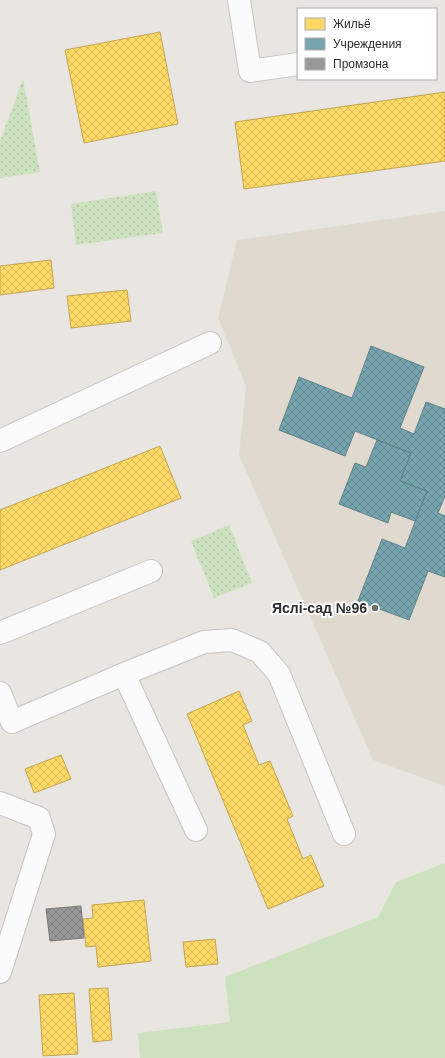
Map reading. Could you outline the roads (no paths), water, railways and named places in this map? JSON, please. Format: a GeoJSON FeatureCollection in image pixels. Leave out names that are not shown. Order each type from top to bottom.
{"type":"FeatureCollection","features":[{"type":"Feature","properties":{"kind":"street"},"geometry":{"type":"LineString","coordinates":[[239,0],[250,71],[297,64]]}},
{"type":"Feature","properties":{"kind":"street"},"geometry":{"type":"LineString","coordinates":[[0,441],[210,343]]}},
{"type":"Feature","properties":{"kind":"street"},"geometry":{"type":"LineString","coordinates":[[0,632],[151,571]]}},
{"type":"Feature","properties":{"kind":"street"},"geometry":{"type":"LineString","coordinates":[[0,693],[12,722],[124,674],[204,642],[232,640],[260,652],[279,674],[344,834]]}},
{"type":"Feature","properties":{"kind":"street"},"geometry":{"type":"LineString","coordinates":[[124,674],[196,830]]}},
{"type":"Feature","properties":{"kind":"street"},"geometry":{"type":"LineString","coordinates":[[0,803],[39,818],[44,834],[0,972]]}},
{"type":"Feature","properties":{"kind":"place","name":"Яслі-сад №96"},"geometry":{"type":"Point","coordinates":[375,608]}}]}
